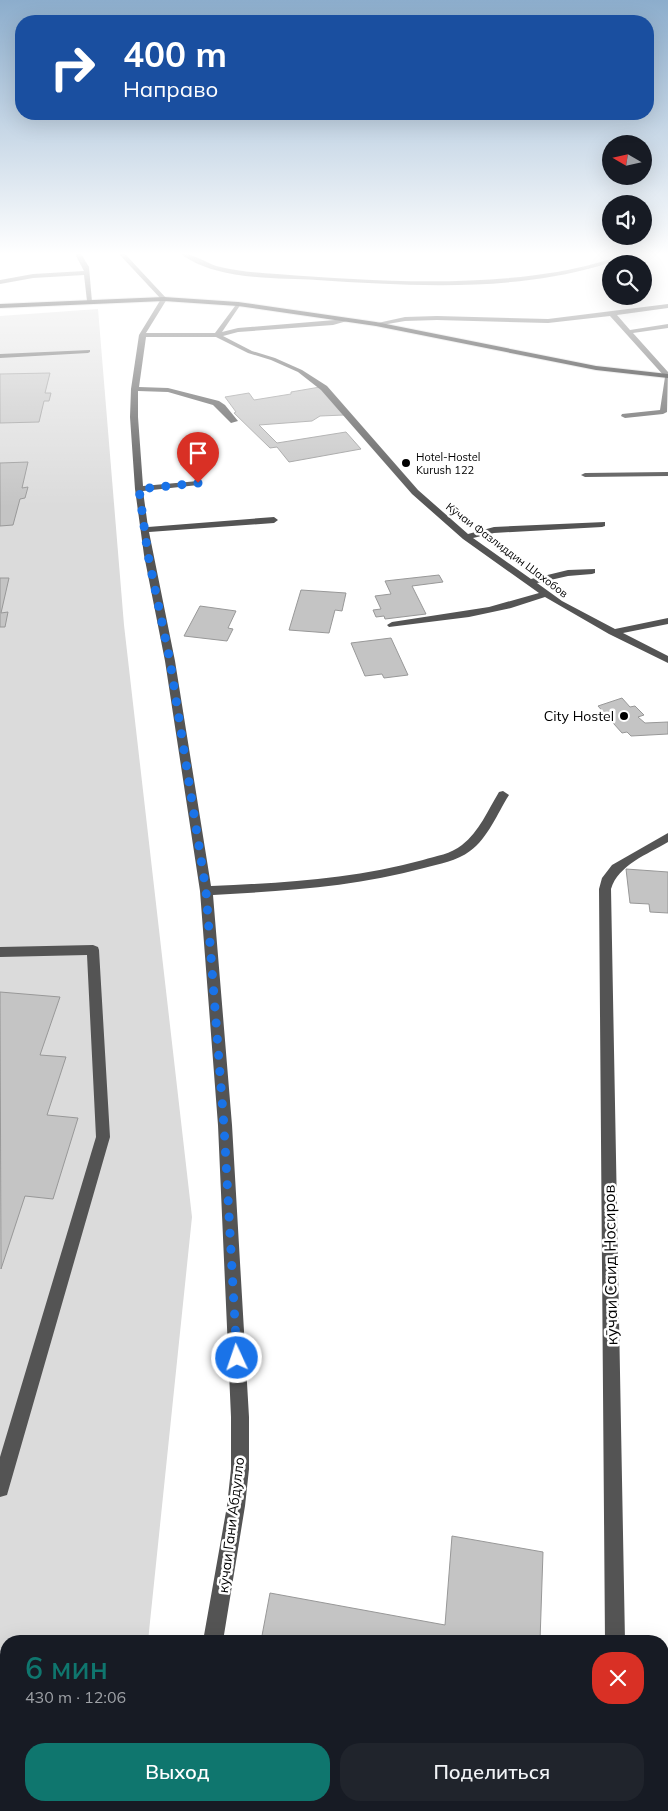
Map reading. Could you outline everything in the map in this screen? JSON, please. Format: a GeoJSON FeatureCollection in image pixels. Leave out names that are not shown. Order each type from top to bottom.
{"type":"FeatureCollection","features":[{"type":"Feature","properties":{"kind":"main road"},"geometry":{"type":"LineString","coordinates":[[449,339],[596,368],[668,376]]}},
{"type":"Feature","properties":{"kind":"street","name":"кӯчаи Гани Абдулло"},"geometry":{"type":"LineString","coordinates":[[142,339],[135,389],[134,417],[139,489],[170,661],[206,891],[224,1126],[241,1440],[236,1506],[215,1635]]}},
{"type":"Feature","properties":{"kind":"street","name":"Кӯчаи Фазлиддин Шахобов"},"geometry":{"type":"LineString","coordinates":[[224,339],[250,352],[300,372],[324,388],[415,492],[466,537],[528,582],[545,594],[612,632],[668,660]]}},
{"type":"Feature","properties":{"kind":"street"},"geometry":{"type":"LineString","coordinates":[[625,416],[663,412],[668,376],[634,339]]}},
{"type":"Feature","properties":{"kind":"street"},"geometry":{"type":"LineString","coordinates":[[0,356],[88,351]]}},
{"type":"Feature","properties":{"kind":"street"},"geometry":{"type":"LineString","coordinates":[[135,389],[168,390],[216,403],[234,421]]}},
{"type":"Feature","properties":{"kind":"street"},"geometry":{"type":"LineString","coordinates":[[584,476],[668,474]]}},
{"type":"Feature","properties":{"kind":"street"},"geometry":{"type":"LineString","coordinates":[[139,489],[198,483]]}},
{"type":"Feature","properties":{"kind":"street"},"geometry":{"type":"LineString","coordinates":[[145,530],[274,520]]}},
{"type":"Feature","properties":{"kind":"street"},"geometry":{"type":"LineString","coordinates":[[466,537],[494,530],[602,524]]}},
{"type":"Feature","properties":{"kind":"street"},"geometry":{"type":"LineString","coordinates":[[528,582],[568,573],[592,571]]}},
{"type":"Feature","properties":{"kind":"street"},"geometry":{"type":"LineString","coordinates":[[392,625],[491,609],[527,601],[545,594]]}},
{"type":"Feature","properties":{"kind":"street"},"geometry":{"type":"LineString","coordinates":[[612,632],[668,621]]}},
{"type":"Feature","properties":{"kind":"street"},"geometry":{"type":"LineString","coordinates":[[206,891],[311,885],[366,878],[436,860],[466,848],[475,838],[503,795]]}},
{"type":"Feature","properties":{"kind":"street","name":"кӯчаи Саид Носиров"},"geometry":{"type":"LineString","coordinates":[[615,1635],[605,889],[608,878],[616,868],[668,837]]}},
{"type":"Feature","properties":{"kind":"street"},"geometry":{"type":"LineString","coordinates":[[0,952],[93,950],[103,1137],[0,1488]]}},
{"type":"Feature","properties":{"kind":"shaded area"},"geometry":{"type":"Polygon","coordinates":[[[0,339],[100,339],[124,625],[192,1217],[149,1635],[0,1635],[0,339]]]}},
{"type":"Feature","properties":{"kind":"building"},"geometry":{"type":"Polygon","coordinates":[[[50,373],[45,393],[51,393],[49,401],[44,401],[39,422],[0,423],[0,374],[50,373]]]}},
{"type":"Feature","properties":{"kind":"building"},"geometry":{"type":"Polygon","coordinates":[[[320,387],[344,415],[320,416],[312,421],[259,425],[277,443],[346,432],[361,449],[289,462],[277,447],[270,448],[234,413],[236,412],[225,397],[249,393],[254,400],[320,387]]]}},
{"type":"Feature","properties":{"kind":"building"},"geometry":{"type":"Polygon","coordinates":[[[28,462],[22,488],[28,487],[25,498],[20,499],[13,525],[0,526],[0,463],[28,462]]]}},
{"type":"Feature","properties":{"kind":"building"},"geometry":{"type":"Polygon","coordinates":[[[439,575],[443,582],[412,586],[426,614],[385,619],[384,616],[376,617],[373,610],[381,609],[375,596],[391,594],[385,581],[439,575]]]}},
{"type":"Feature","properties":{"kind":"building"},"geometry":{"type":"Polygon","coordinates":[[[0,578],[9,578],[1,613],[8,612],[5,627],[0,627],[0,578]]]}},
{"type":"Feature","properties":{"kind":"building"},"geometry":{"type":"Polygon","coordinates":[[[301,590],[346,593],[342,611],[335,610],[329,633],[289,630],[301,590]]]}},
{"type":"Feature","properties":{"kind":"building"},"geometry":{"type":"Polygon","coordinates":[[[200,606],[236,611],[228,628],[233,629],[227,641],[184,636],[200,606]]]}},
{"type":"Feature","properties":{"kind":"building"},"geometry":{"type":"Polygon","coordinates":[[[391,638],[408,675],[384,678],[382,674],[365,676],[351,643],[391,638]]]}},
{"type":"Feature","properties":{"kind":"building","name":"City Hostel"},"geometry":{"type":"Polygon","coordinates":[[[622,698],[630,707],[635,706],[644,715],[638,717],[645,723],[668,722],[668,734],[631,736],[627,732],[622,733],[598,706],[622,698]]]}},
{"type":"Feature","properties":{"kind":"building"},"geometry":{"type":"Polygon","coordinates":[[[626,869],[668,872],[668,913],[650,912],[649,904],[630,903],[626,869]]]}},
{"type":"Feature","properties":{"kind":"building"},"geometry":{"type":"Polygon","coordinates":[[[0,992],[60,997],[40,1055],[66,1057],[47,1115],[78,1118],[53,1199],[25,1196],[1,1269],[0,992]]]}},
{"type":"Feature","properties":{"kind":"building"},"geometry":{"type":"Polygon","coordinates":[[[452,1536],[543,1552],[540,1635],[262,1635],[270,1593],[445,1625],[452,1536]]]}},
{"type":"Feature","properties":{"kind":"place","name":"Hotel-Hostel Kurush 122"},"geometry":{"type":"Point","coordinates":[406,463]}},
{"type":"Feature","properties":{"kind":"place","name":"City Hostel"},"geometry":{"type":"Point","coordinates":[624,716]}},
{"type":"Feature","properties":{"kind":"route"},"geometry":{"type":"LineString","coordinates":[[198,483],[139,489],[148,555],[170,661],[206,891],[224,1126],[237,1358]]}}]}
